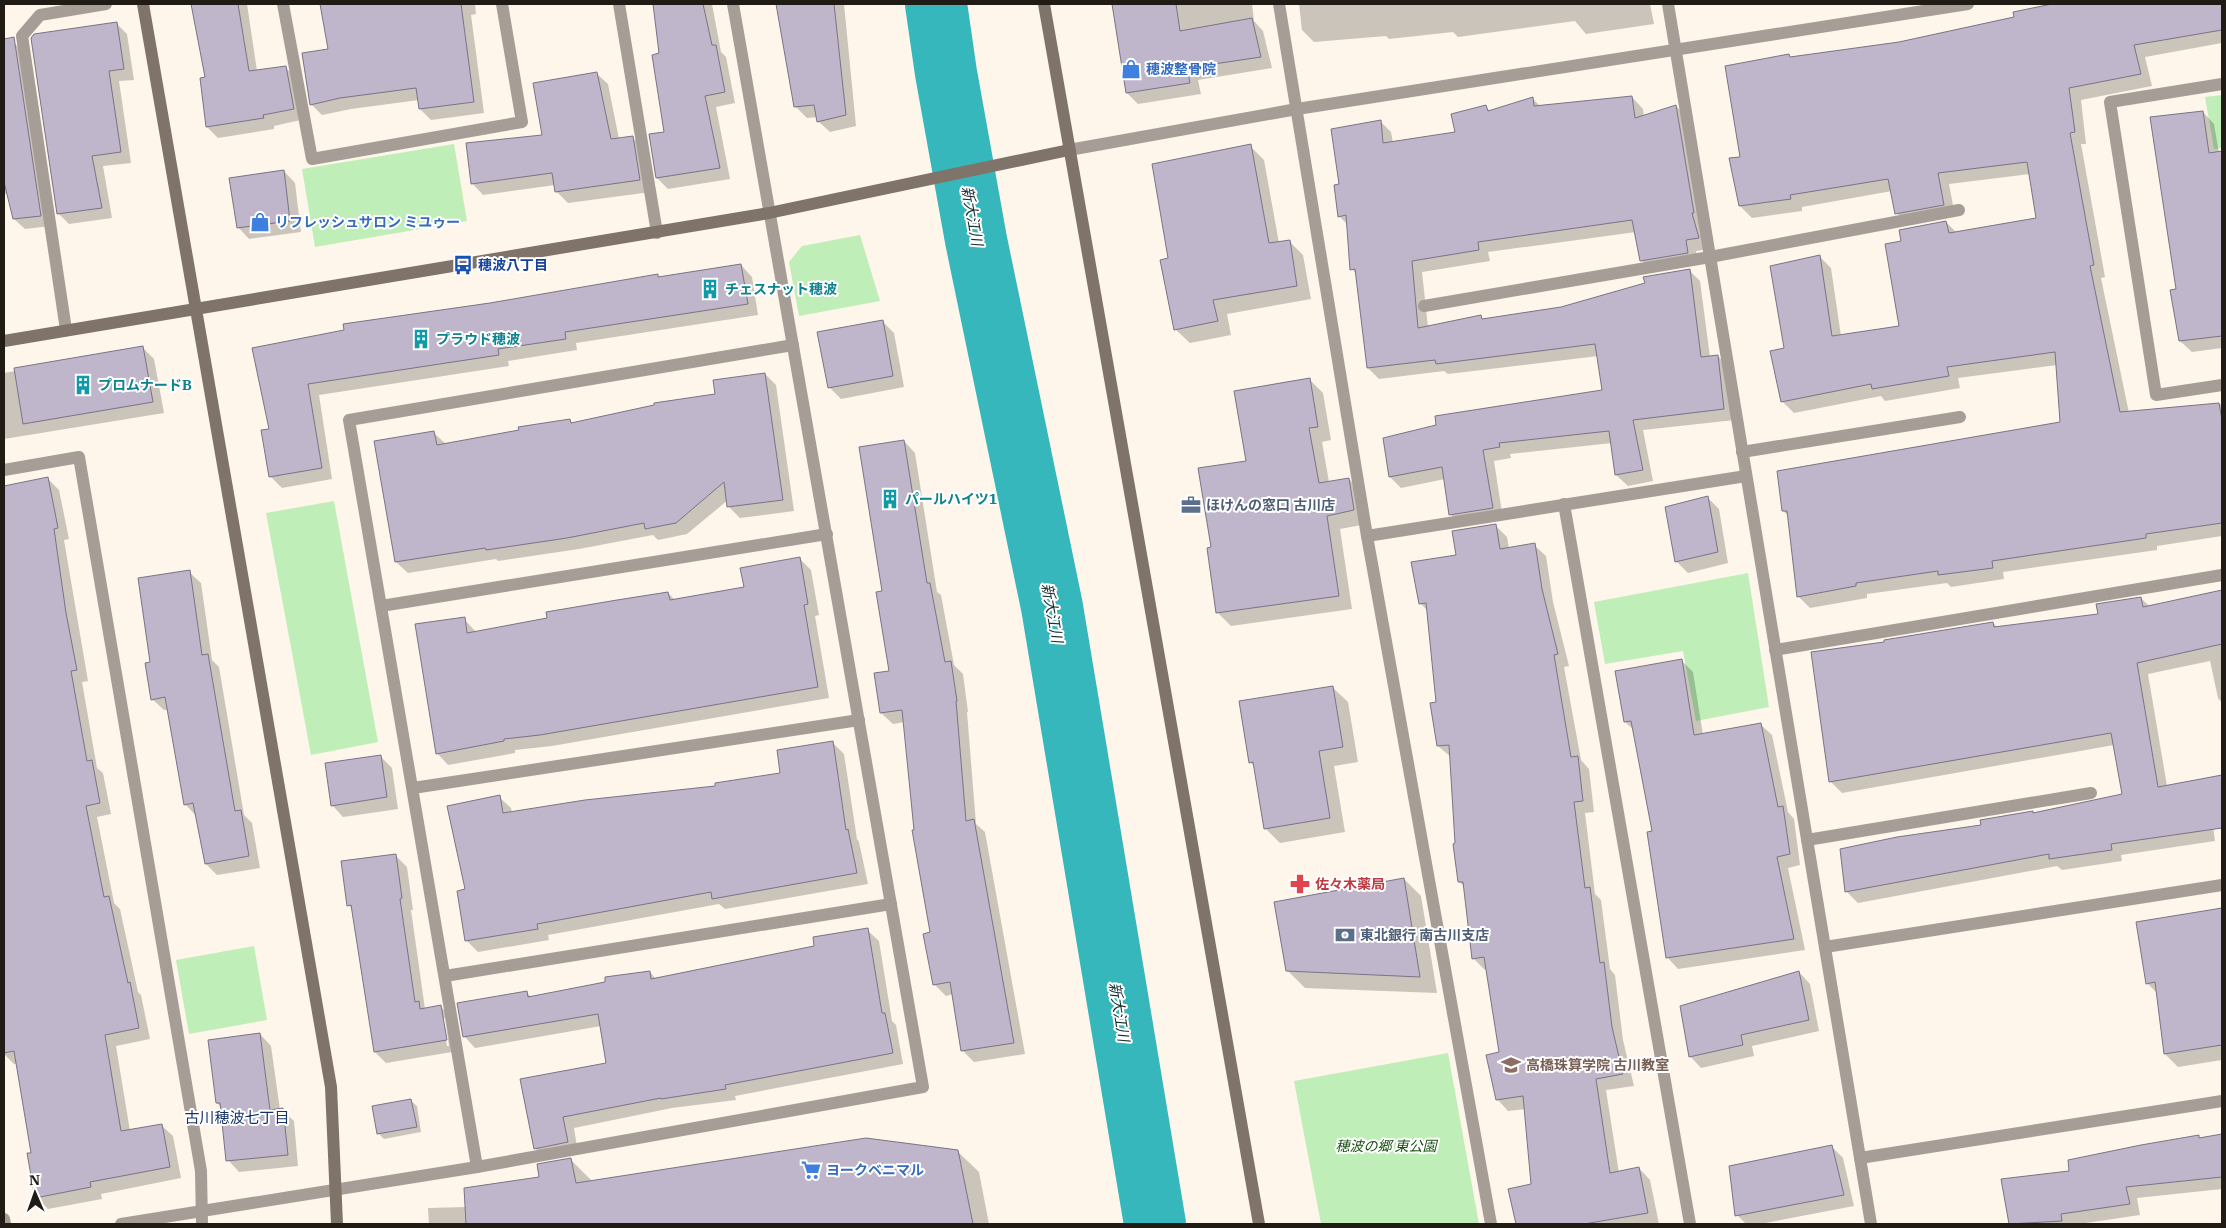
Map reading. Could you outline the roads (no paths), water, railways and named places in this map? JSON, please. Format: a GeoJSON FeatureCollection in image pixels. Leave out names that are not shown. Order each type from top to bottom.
{"type":"FeatureCollection","features":[{"type":"Feature","properties":{"kind":"street"},"geometry":{"type":"LineString","coordinates":[[66,330],[22,36],[40,15],[106,4]]}},
{"type":"Feature","properties":{"kind":"street"},"geometry":{"type":"LineString","coordinates":[[143,4],[331,1087],[337,1224]]}},
{"type":"Feature","properties":{"kind":"street"},"geometry":{"type":"LineString","coordinates":[[283,4],[312,159],[522,122],[502,4]]}},
{"type":"Feature","properties":{"kind":"street"},"geometry":{"type":"LineString","coordinates":[[619,4],[657,233]]}},
{"type":"Feature","properties":{"kind":"street"},"geometry":{"type":"LineString","coordinates":[[121,1224],[478,1168],[923,1087],[733,4]]}},
{"type":"Feature","properties":{"kind":"street"},"geometry":{"type":"LineString","coordinates":[[1044,4],[1259,1224]]}},
{"type":"Feature","properties":{"kind":"street"},"geometry":{"type":"LineString","coordinates":[[1279,4],[1367,536],[1491,1224]]}},
{"type":"Feature","properties":{"kind":"street"},"geometry":{"type":"LineString","coordinates":[[1668,4],[1871,1224]]}},
{"type":"Feature","properties":{"kind":"street"},"geometry":{"type":"LineString","coordinates":[[4,341],[769,213],[1069,150],[1297,109],[1968,4]]}},
{"type":"Feature","properties":{"kind":"street"},"geometry":{"type":"LineString","coordinates":[[2222,84],[2110,102],[2156,395],[2222,385]]}},
{"type":"Feature","properties":{"kind":"street"},"geometry":{"type":"LineString","coordinates":[[1424,306],[1710,257],[1959,210]]}},
{"type":"Feature","properties":{"kind":"street"},"geometry":{"type":"LineString","coordinates":[[478,1168],[349,420],[794,345]]}},
{"type":"Feature","properties":{"kind":"street"},"geometry":{"type":"LineString","coordinates":[[1742,452],[1960,417]]}},
{"type":"Feature","properties":{"kind":"street"},"geometry":{"type":"LineString","coordinates":[[4,470],[79,457],[201,1171],[202,1224]]}},
{"type":"Feature","properties":{"kind":"street"},"geometry":{"type":"LineString","coordinates":[[1367,536],[1746,476]]}},
{"type":"Feature","properties":{"kind":"street"},"geometry":{"type":"LineString","coordinates":[[1564,504],[1690,1224]]}},
{"type":"Feature","properties":{"kind":"street"},"geometry":{"type":"LineString","coordinates":[[381,606],[827,534]]}},
{"type":"Feature","properties":{"kind":"street"},"geometry":{"type":"LineString","coordinates":[[1775,650],[2222,575]]}},
{"type":"Feature","properties":{"kind":"street"},"geometry":{"type":"LineString","coordinates":[[412,788],[859,720]]}},
{"type":"Feature","properties":{"kind":"street"},"geometry":{"type":"LineString","coordinates":[[1807,840],[2092,793]]}},
{"type":"Feature","properties":{"kind":"street"},"geometry":{"type":"LineString","coordinates":[[1825,947],[2222,885]]}},
{"type":"Feature","properties":{"kind":"street"},"geometry":{"type":"LineString","coordinates":[[445,976],[891,904]]}},
{"type":"Feature","properties":{"kind":"street"},"geometry":{"type":"LineString","coordinates":[[1860,1158],[2222,1100]]}},
{"type":"Feature","properties":{"kind":"street"},"geometry":{"type":"LineString","coordinates":[[4,1219],[5,1224]]}},
{"type":"Feature","properties":{"kind":"waterway","name":"新大江川"},"geometry":{"type":"LineString","coordinates":[[936,4],[946,73],[976,240],[1052,607],[1155,1224]]}},
{"type":"Feature","properties":{"kind":"place","name":"穂波整骨院"},"geometry":{"type":"Point","coordinates":[1131,69]}},
{"type":"Feature","properties":{"kind":"place","name":"リフレッシュサロン ミユゥー"},"geometry":{"type":"Point","coordinates":[260,222]}},
{"type":"Feature","properties":{"kind":"place","name":"穂波八丁目"},"geometry":{"type":"Point","coordinates":[463,265]}},
{"type":"Feature","properties":{"kind":"place","name":"チェスナット穂波"},"geometry":{"type":"Point","coordinates":[710,289]}},
{"type":"Feature","properties":{"kind":"place","name":"プラウド穂波"},"geometry":{"type":"Point","coordinates":[421,339]}},
{"type":"Feature","properties":{"kind":"place","name":"プロムナードB"},"geometry":{"type":"Point","coordinates":[83,385]}},
{"type":"Feature","properties":{"kind":"place","name":"パールハイツ1"},"geometry":{"type":"Point","coordinates":[890,499]}},
{"type":"Feature","properties":{"kind":"place","name":"ほけんの窓口 古川店"},"geometry":{"type":"Point","coordinates":[1191,505]}},
{"type":"Feature","properties":{"kind":"place","name":"佐々木薬局"},"geometry":{"type":"Point","coordinates":[1300,884]}},
{"type":"Feature","properties":{"kind":"place","name":"東北銀行 南古川支店"},"geometry":{"type":"Point","coordinates":[1345,935]}},
{"type":"Feature","properties":{"kind":"place","name":"高橋珠算学院 古川教室"},"geometry":{"type":"Point","coordinates":[1511,1065]}},
{"type":"Feature","properties":{"kind":"place","name":"ヨークベニマル"},"geometry":{"type":"Point","coordinates":[811,1170]}},
{"type":"Feature","properties":{"kind":"district","name":"古川穂波七丁目"},"geometry":{"type":"Point","coordinates":[237,1118]}},
{"type":"Feature","properties":{"kind":"park label","name":"穂波の郷 東公園"},"geometry":{"type":"Point","coordinates":[1386,1146]}}]}
